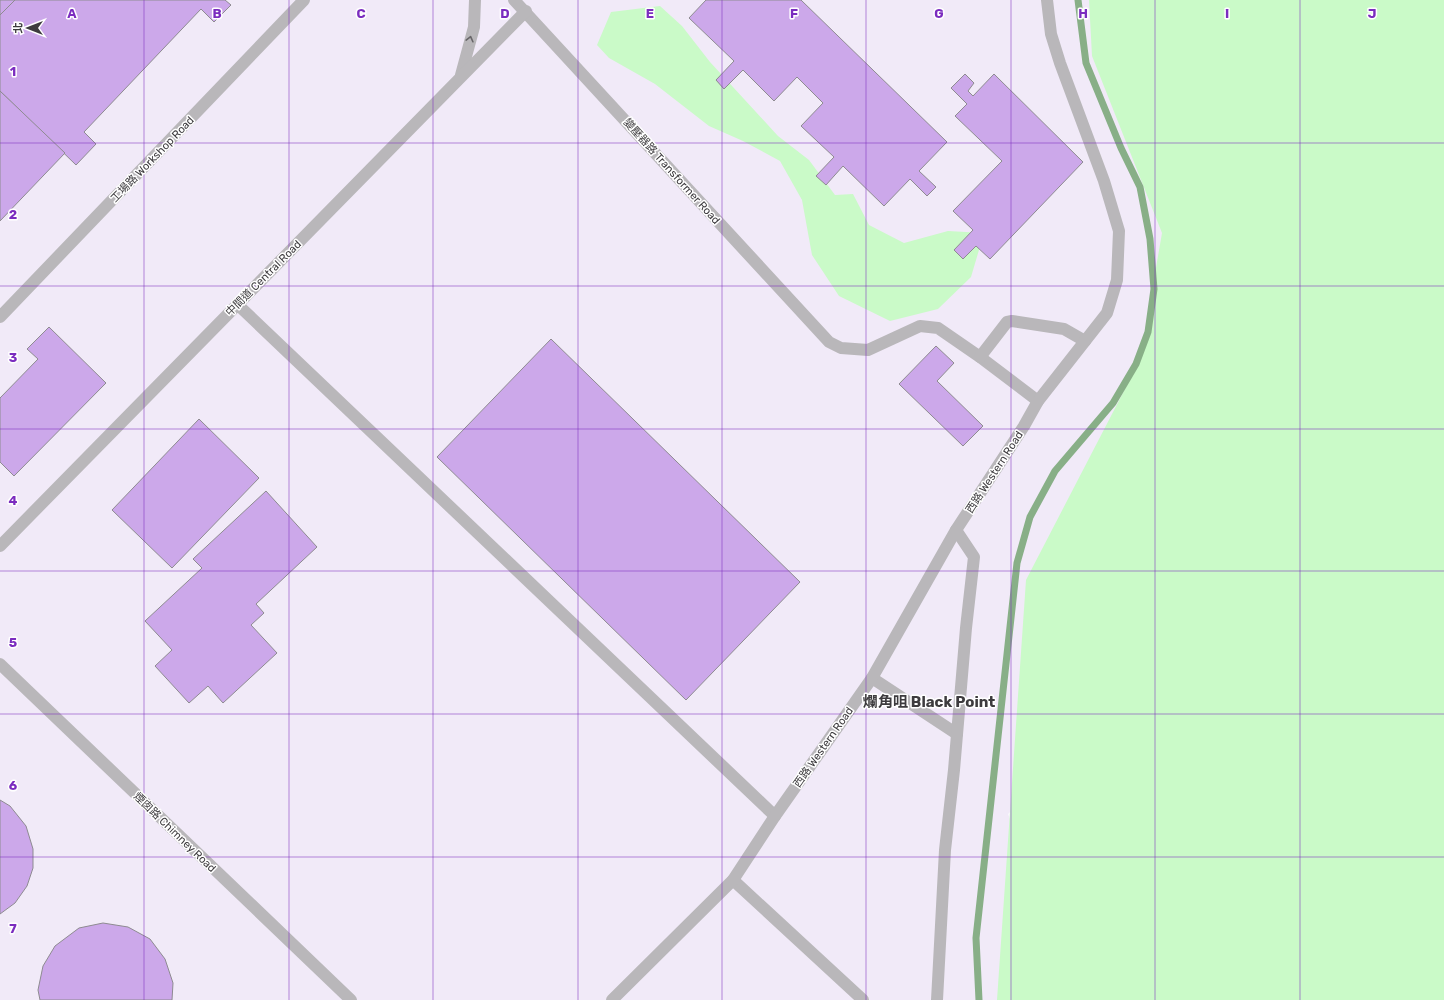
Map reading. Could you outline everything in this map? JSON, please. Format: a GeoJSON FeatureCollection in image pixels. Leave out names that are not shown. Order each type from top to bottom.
{"type":"FeatureCollection","features":[{"type":"Feature","properties":{"kind":"lane","name":"工場路 Workshop Road"},"geometry":{"type":"LineString","coordinates":[[0,317],[304,0]]}},
{"type":"Feature","properties":{"kind":"lane"},"geometry":{"type":"LineString","coordinates":[[461,77],[474,27],[475,0]]}},
{"type":"Feature","properties":{"kind":"lane","name":"變壓器路 Transformer Road"},"geometry":{"type":"LineString","coordinates":[[514,0],[526,11],[829,342],[842,348],[868,350],[920,326],[928,326],[938,328],[980,357]]}},
{"type":"Feature","properties":{"kind":"lane","name":"西路 Western Road"},"geometry":{"type":"LineString","coordinates":[[612,1000],[733,880],[775,816],[872,678],[956,530],[1024,426],[1038,401],[1107,313],[1117,280],[1119,231],[1104,181],[1060,63],[1052,34],[1047,0]]}},
{"type":"Feature","properties":{"kind":"lane","name":"中間道 Central Road"},"geometry":{"type":"LineString","coordinates":[[0,546],[526,11]]}},
{"type":"Feature","properties":{"kind":"lane"},"geometry":{"type":"LineString","coordinates":[[237,304],[775,816]]}},
{"type":"Feature","properties":{"kind":"lane"},"geometry":{"type":"LineString","coordinates":[[1038,401],[980,357],[1007,322],[1012,321],[1064,329],[1085,341]]}},
{"type":"Feature","properties":{"kind":"lane"},"geometry":{"type":"LineString","coordinates":[[937,1000],[945,850],[974,557],[956,530]]}},
{"type":"Feature","properties":{"kind":"lane","name":"煙囱路 Chimney Road"},"geometry":{"type":"LineString","coordinates":[[0,664],[351,1000]]}},
{"type":"Feature","properties":{"kind":"lane"},"geometry":{"type":"LineString","coordinates":[[872,678],[957,734]]}},
{"type":"Feature","properties":{"kind":"lane"},"geometry":{"type":"LineString","coordinates":[[733,880],[863,1000]]}},
{"type":"Feature","properties":{"kind":"shaded area"},"geometry":{"type":"Polygon","coordinates":[[[0,0],[1345,0],[1444,382],[1008,814],[1086,1000],[0,1000],[0,0]]]}},
{"type":"Feature","properties":{"kind":"green space"},"geometry":{"type":"Polygon","coordinates":[[[1089,0],[1444,0],[1444,1000],[997,1000],[1026,580],[1140,360],[1162,233],[1092,56],[1089,0]]]}},
{"type":"Feature","properties":{"kind":"green space"},"geometry":{"type":"Polygon","coordinates":[[[660,6],[682,26],[710,62],[778,136],[809,160],[835,195],[853,194],[869,225],[904,243],[948,231],[984,233],[971,277],[938,309],[890,321],[839,296],[812,255],[802,200],[780,161],[743,141],[709,126],[655,84],[609,58],[597,45],[611,12],[660,6]]]}},
{"type":"Feature","properties":{"kind":"building"},"geometry":{"type":"Polygon","coordinates":[[[0,0],[15,0],[0,15],[0,0]]]}},
{"type":"Feature","properties":{"kind":"building"},"geometry":{"type":"Polygon","coordinates":[[[15,0],[225,0],[231,5],[214,22],[201,9],[84,132],[96,144],[76,165],[0,91],[0,15],[15,0]]]}},
{"type":"Feature","properties":{"kind":"building"},"geometry":{"type":"Polygon","coordinates":[[[706,0],[801,0],[947,142],[919,171],[936,187],[927,196],[910,179],[884,206],[843,166],[826,185],[816,176],[834,157],[801,126],[823,103],[797,77],[774,101],[743,70],[724,89],[716,80],[734,61],[689,18],[706,0]]]}},
{"type":"Feature","properties":{"kind":"building"},"geometry":{"type":"Polygon","coordinates":[[[965,74],[974,83],[968,91],[973,96],[994,74],[1083,162],[990,259],[976,246],[963,259],[954,250],[973,230],[953,211],[1002,161],[955,116],[967,104],[951,88],[965,74]]]}},
{"type":"Feature","properties":{"kind":"building"},"geometry":{"type":"Polygon","coordinates":[[[0,91],[65,153],[0,221],[0,91]]]}},
{"type":"Feature","properties":{"kind":"building"},"geometry":{"type":"Polygon","coordinates":[[[49,327],[106,383],[14,476],[0,462],[0,398],[38,359],[27,349],[49,327]]]}},
{"type":"Feature","properties":{"kind":"building"},"geometry":{"type":"Polygon","coordinates":[[[551,339],[800,582],[686,700],[437,457],[551,339]]]}},
{"type":"Feature","properties":{"kind":"building"},"geometry":{"type":"Polygon","coordinates":[[[936,346],[954,363],[937,381],[983,426],[963,446],[899,384],[936,346]]]}},
{"type":"Feature","properties":{"kind":"building"},"geometry":{"type":"Polygon","coordinates":[[[199,419],[259,478],[172,568],[112,510],[199,419]]]}},
{"type":"Feature","properties":{"kind":"building"},"geometry":{"type":"Polygon","coordinates":[[[266,491],[317,547],[256,604],[264,613],[251,625],[277,653],[223,703],[208,686],[189,703],[155,666],[172,650],[145,621],[202,568],[193,559],[266,491]]]}},
{"type":"Feature","properties":{"kind":"building"},"geometry":{"type":"Polygon","coordinates":[[[0,800],[10,806],[26,826],[33,849],[33,868],[27,886],[15,903],[0,914],[0,800]]]}},
{"type":"Feature","properties":{"kind":"building"},"geometry":{"type":"Polygon","coordinates":[[[103,923],[128,927],[150,939],[165,959],[173,983],[172,1000],[40,1000],[38,990],[43,966],[55,946],[79,928],[103,923]]]}},
{"type":"Feature","properties":{"kind":"waterway"},"geometry":{"type":"LineString","coordinates":[[979,1000],[976,938],[1017,563],[1030,517],[1055,471],[1113,403],[1136,364],[1148,332],[1154,289],[1150,239],[1140,187],[1121,148],[1086,63],[1078,0]]}},
{"type":"Feature","properties":{"kind":"district","name":"爛角咀 Black Point"},"geometry":{"type":"Point","coordinates":[929,702]}}]}
